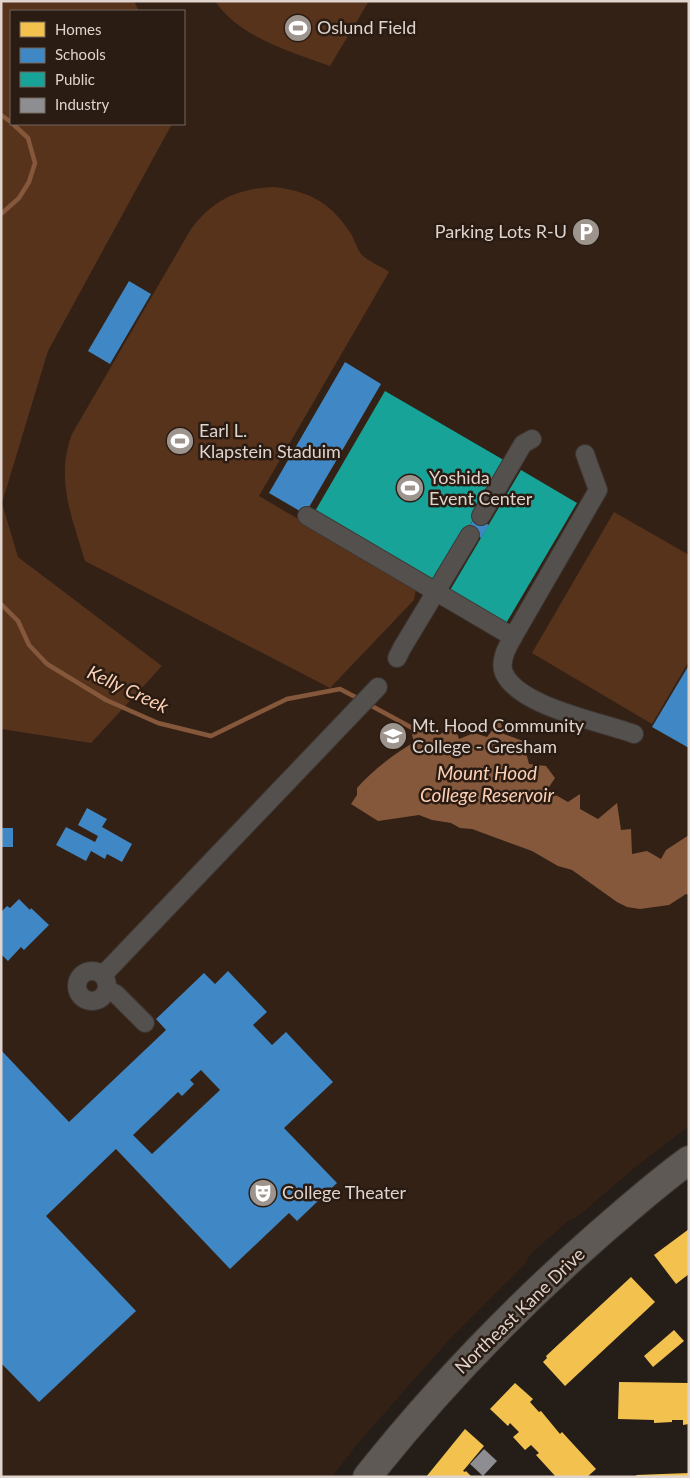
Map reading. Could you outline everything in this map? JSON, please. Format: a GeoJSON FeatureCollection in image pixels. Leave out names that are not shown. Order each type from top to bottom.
{"type":"FeatureCollection","features":[{"type":"Feature","properties":{"kind":"main road","name":"Northeast Kane Drive"},"geometry":{"type":"LineString","coordinates":[[367,1477],[443,1387],[502,1325],[580,1251],[689,1160]]}},
{"type":"Feature","properties":{"kind":"street"},"geometry":{"type":"LineString","coordinates":[[481,516],[523,444],[532,439]]}},
{"type":"Feature","properties":{"kind":"street"},"geometry":{"type":"LineString","coordinates":[[585,454],[598,490],[507,647],[502,660],[503,672],[512,685],[546,705],[580,718],[614,726],[634,734]]}},
{"type":"Feature","properties":{"kind":"street"},"geometry":{"type":"LineString","coordinates":[[307,516],[513,637]]}},
{"type":"Feature","properties":{"kind":"street"},"geometry":{"type":"LineString","coordinates":[[397,658],[470,535]]}},
{"type":"Feature","properties":{"kind":"street"},"geometry":{"type":"LineString","coordinates":[[145,1023],[105,982],[378,687]]}},
{"type":"Feature","properties":{"kind":"shaded area"},"geometry":{"type":"Polygon","coordinates":[[[1,1],[134,1],[138,10],[10,10],[10,125],[171,125],[48,351],[2,503],[18,557],[162,666],[91,743],[1,729],[1,1]]]}},
{"type":"Feature","properties":{"kind":"shaded area","name":"Mt. Hood Community College - Gresham"},"geometry":{"type":"Polygon","coordinates":[[[134,1],[689,1],[689,1126],[632,1170],[576,1218],[569,1220],[529,1256],[525,1264],[449,1340],[359,1442],[332,1477],[1,1477],[1,729],[91,742],[162,666],[18,557],[2,503],[48,351],[171,125],[185,125],[185,10],[138,10],[134,1]]]}},
{"type":"Feature","properties":{"kind":"shaded area","name":"Oslund Field"},"geometry":{"type":"Polygon","coordinates":[[[215,1],[369,1],[330,66],[283,49],[252,34],[225,14],[215,1]]]}},
{"type":"Feature","properties":{"kind":"shaded area","name":"Earl L. Klapstein Staduim"},"geometry":{"type":"Polygon","coordinates":[[[275,187],[308,195],[326,205],[349,231],[362,255],[389,272],[259,496],[416,588],[414,600],[330,688],[85,561],[67,498],[65,482],[67,451],[72,434],[191,229],[208,210],[228,197],[250,190],[275,187]]]}},
{"type":"Feature","properties":{"kind":"shaded area"},"geometry":{"type":"Polygon","coordinates":[[[614,512],[689,555],[689,661],[652,724],[532,653],[614,512]]]}},
{"type":"Feature","properties":{"kind":"water","name":"Mount Hood College Reservoir"},"geometry":{"type":"Polygon","coordinates":[[[500,720],[504,734],[523,741],[529,764],[546,766],[555,778],[547,790],[568,802],[580,794],[580,809],[598,819],[617,803],[621,830],[631,829],[632,854],[647,851],[661,859],[666,850],[689,835],[689,895],[686,894],[669,905],[640,909],[627,907],[572,870],[558,866],[532,851],[472,829],[460,828],[451,823],[432,820],[419,815],[378,821],[351,804],[357,795],[357,788],[370,774],[414,742],[411,731],[415,725],[439,735],[454,725],[459,739],[474,733],[487,737],[500,720]]]}},
{"type":"Feature","properties":{"kind":"building: Homes"},"geometry":{"type":"Polygon","coordinates":[[[689,1229],[689,1274],[676,1284],[654,1255],[689,1229]]]}},
{"type":"Feature","properties":{"kind":"building: Homes"},"geometry":{"type":"Polygon","coordinates":[[[631,1277],[655,1302],[565,1386],[543,1362],[547,1358],[546,1356],[631,1277]]]}},
{"type":"Feature","properties":{"kind":"building: Homes"},"geometry":{"type":"Polygon","coordinates":[[[674,1330],[684,1341],[653,1367],[644,1356],[674,1330]]]}},
{"type":"Feature","properties":{"kind":"building: Homes"},"geometry":{"type":"Polygon","coordinates":[[[619,1382],[689,1383],[689,1424],[683,1425],[683,1420],[654,1423],[654,1420],[618,1419],[619,1382]]]}},
{"type":"Feature","properties":{"kind":"building: Homes"},"geometry":{"type":"Polygon","coordinates":[[[515,1383],[533,1399],[530,1402],[539,1412],[541,1411],[560,1434],[562,1432],[596,1469],[587,1477],[556,1477],[536,1455],[539,1453],[531,1445],[525,1450],[513,1437],[519,1432],[510,1423],[508,1426],[490,1409],[515,1383]]]}},
{"type":"Feature","properties":{"kind":"building: Homes"},"geometry":{"type":"Polygon","coordinates":[[[465,1429],[484,1446],[463,1471],[466,1471],[472,1477],[426,1477],[465,1429]]]}},
{"type":"Feature","properties":{"kind":"building: Homes"},"geometry":{"type":"Polygon","coordinates":[[[689,1473],[689,1477],[637,1477],[636,1475],[689,1473]]]}},
{"type":"Feature","properties":{"kind":"building: Schools"},"geometry":{"type":"Polygon","coordinates":[[[129,281],[151,294],[110,364],[88,351],[129,281]]]}},
{"type":"Feature","properties":{"kind":"building: Schools"},"geometry":{"type":"Polygon","coordinates":[[[345,362],[381,384],[305,514],[269,493],[345,362]]]}},
{"type":"Feature","properties":{"kind":"building: Schools"},"geometry":{"type":"Polygon","coordinates":[[[475,517],[489,525],[481,538],[467,530],[475,517]]]}},
{"type":"Feature","properties":{"kind":"building: Schools"},"geometry":{"type":"Polygon","coordinates":[[[689,665],[689,748],[652,727],[689,665]]]}},
{"type":"Feature","properties":{"kind":"building: Schools"},"geometry":{"type":"Polygon","coordinates":[[[87,808],[107,819],[102,827],[132,844],[122,862],[107,854],[105,859],[91,851],[86,861],[56,845],[66,827],[95,842],[98,836],[78,825],[87,808]]]}},
{"type":"Feature","properties":{"kind":"building: Schools"},"geometry":{"type":"Polygon","coordinates":[[[1,828],[13,828],[13,847],[1,847],[1,828]]]}},
{"type":"Feature","properties":{"kind":"building: Schools"},"geometry":{"type":"Polygon","coordinates":[[[19,899],[49,925],[24,950],[21,947],[8,961],[1,954],[1,912],[7,906],[10,908],[19,899]]]}},
{"type":"Feature","properties":{"kind":"building: Schools"},"geometry":{"type":"Polygon","coordinates":[[[228,971],[267,1012],[253,1025],[272,1045],[286,1032],[333,1082],[284,1128],[337,1183],[297,1221],[289,1213],[230,1269],[116,1149],[46,1216],[136,1311],[39,1402],[1,1363],[1,1050],[69,1122],[166,1030],[156,1019],[204,973],[215,984],[228,971]],[[201,1070],[190,1080],[194,1084],[182,1096],[178,1092],[133,1135],[152,1154],[220,1090],[201,1070]]]}},
{"type":"Feature","properties":{"kind":"building: Public","name":"Yoshida Event Center"},"geometry":{"type":"Polygon","coordinates":[[[385,391],[507,462],[435,584],[314,513],[385,391]]]}},
{"type":"Feature","properties":{"kind":"building: Public"},"geometry":{"type":"Polygon","coordinates":[[[521,470],[577,503],[505,625],[449,592],[521,470]]]}},
{"type":"Feature","properties":{"kind":"building: Industry"},"geometry":{"type":"Polygon","coordinates":[[[484,1449],[497,1461],[483,1476],[470,1464],[484,1449]]]}},
{"type":"Feature","properties":{"kind":"waterway"},"geometry":{"type":"LineString","coordinates":[[1,115],[10,121]]}},
{"type":"Feature","properties":{"kind":"waterway"},"geometry":{"type":"LineString","coordinates":[[1,214],[19,198],[29,182],[35,163],[28,138],[14,125]]}},
{"type":"Feature","properties":{"kind":"waterway","name":"Kelly Creek"},"geometry":{"type":"LineString","coordinates":[[1,604],[18,621],[29,645],[47,664],[106,700],[158,723],[211,736],[287,699],[340,689],[361,700]]}},
{"type":"Feature","properties":{"kind":"waterway","name":"Kelly Creek"},"geometry":{"type":"LineString","coordinates":[[368,704],[416,730]]}},
{"type":"Feature","properties":{"kind":"place","name":"Oslund Field"},"geometry":{"type":"Point","coordinates":[298,28]}},
{"type":"Feature","properties":{"kind":"place","name":"Parking Lots R-U"},"geometry":{"type":"Point","coordinates":[586,232]}},
{"type":"Feature","properties":{"kind":"place","name":"Earl L. Klapstein Staduim"},"geometry":{"type":"Point","coordinates":[180,441]}},
{"type":"Feature","properties":{"kind":"place","name":"Yoshida Event Center"},"geometry":{"type":"Point","coordinates":[410,488]}},
{"type":"Feature","properties":{"kind":"place","name":"Mt. Hood Community College - Gresham"},"geometry":{"type":"Point","coordinates":[393,736]}},
{"type":"Feature","properties":{"kind":"place","name":"College Theater"},"geometry":{"type":"Point","coordinates":[263,1193]}}]}
